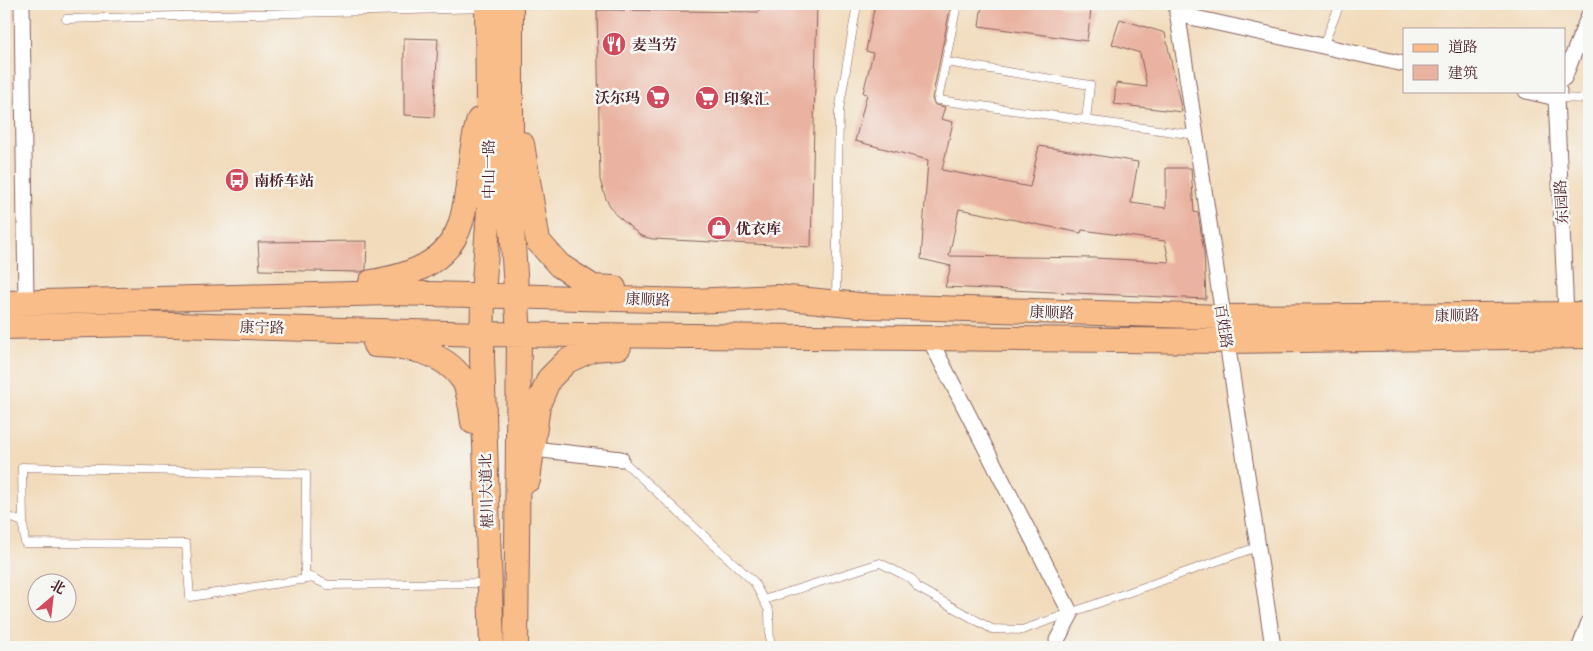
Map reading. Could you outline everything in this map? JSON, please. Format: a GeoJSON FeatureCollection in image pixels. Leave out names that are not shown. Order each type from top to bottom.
{"type":"FeatureCollection","features":[{"type":"Feature","properties":{"kind":"main road"},"geometry":{"type":"LineString","coordinates":[[511,4],[504,93],[527,164],[530,203],[538,241],[559,265],[593,287],[778,297]]}},
{"type":"Feature","properties":{"kind":"main road","name":"中山一路"},"geometry":{"type":"LineString","coordinates":[[487,6],[504,93],[520,334]]}},
{"type":"Feature","properties":{"kind":"main road"},"geometry":{"type":"LineString","coordinates":[[205,298],[250,287],[352,285],[400,278],[429,264],[448,246],[461,223],[474,135],[504,93]]}},
{"type":"Feature","properties":{"kind":"main road","name":"中山一路"},"geometry":{"type":"LineString","coordinates":[[482,334],[489,210],[504,93]]}},
{"type":"Feature","properties":{"kind":"main road","name":"康宁路"},"geometry":{"type":"LineString","coordinates":[[15,303],[132,301],[333,293],[516,296]]}},
{"type":"Feature","properties":{"kind":"main road","name":"康顺路"},"geometry":{"type":"LineString","coordinates":[[516,296],[694,301],[778,297],[870,306],[1223,317],[1589,314]]}},
{"type":"Feature","properties":{"kind":"main road","name":"康宁路"},"geometry":{"type":"LineString","coordinates":[[4,327],[140,324],[520,334]]}},
{"type":"Feature","properties":{"kind":"main road"},"geometry":{"type":"LineString","coordinates":[[201,326],[261,342],[396,346],[423,350],[445,362],[464,381],[472,420],[475,466],[487,514]]}},
{"type":"Feature","properties":{"kind":"main road","name":"椹川大道北"},"geometry":{"type":"LineString","coordinates":[[482,334],[492,647]]}},
{"type":"Feature","properties":{"kind":"main road"},"geometry":{"type":"LineString","coordinates":[[520,334],[525,456]]}},
{"type":"Feature","properties":{"kind":"main road","name":"康顺路"},"geometry":{"type":"LineString","coordinates":[[520,334],[1226,341],[1589,336]]}},
{"type":"Feature","properties":{"kind":"main road"},"geometry":{"type":"LineString","coordinates":[[516,647],[516,522],[525,456],[538,406],[549,379],[567,361],[593,349],[647,345],[696,336]]}},
{"type":"Feature","properties":{"kind":"street"},"geometry":{"type":"LineString","coordinates":[[15,303],[22,4]]}},
{"type":"Feature","properties":{"kind":"street"},"geometry":{"type":"LineString","coordinates":[[1177,9],[1323,46],[1403,64]]}},
{"type":"Feature","properties":{"kind":"street","name":"百姓路"},"geometry":{"type":"LineString","coordinates":[[1177,9],[1273,647]]}},
{"type":"Feature","properties":{"kind":"street"},"geometry":{"type":"LineString","coordinates":[[1566,73],[1589,15]]}},
{"type":"Feature","properties":{"kind":"street"},"geometry":{"type":"LineString","coordinates":[[1534,92],[1557,95]]}},
{"type":"Feature","properties":{"kind":"street","name":"东园路"},"geometry":{"type":"LineString","coordinates":[[1557,95],[1566,314]]}},
{"type":"Feature","properties":{"kind":"street"},"geometry":{"type":"LineString","coordinates":[[929,338],[1071,614],[1057,640],[1058,647]]}},
{"type":"Feature","properties":{"kind":"street"},"geometry":{"type":"LineString","coordinates":[[525,456],[621,459]]}},
{"type":"Feature","properties":{"kind":"street"},"geometry":{"type":"LineString","coordinates":[[1580,647],[1589,622]]}},
{"type":"Feature","properties":{"kind":"lane"},"geometry":{"type":"LineString","coordinates":[[836,302],[839,111],[857,4]]}},
{"type":"Feature","properties":{"kind":"lane"},"geometry":{"type":"LineString","coordinates":[[957,4],[938,100],[1196,135]]}},
{"type":"Feature","properties":{"kind":"lane"},"geometry":{"type":"LineString","coordinates":[[1323,46],[1340,4]]}},
{"type":"Feature","properties":{"kind":"lane"},"geometry":{"type":"LineString","coordinates":[[66,19],[487,6]]}},
{"type":"Feature","properties":{"kind":"lane"},"geometry":{"type":"LineString","coordinates":[[946,62],[1090,85],[1086,120]]}},
{"type":"Feature","properties":{"kind":"lane"},"geometry":{"type":"LineString","coordinates":[[1557,95],[1589,100]]}},
{"type":"Feature","properties":{"kind":"lane"},"geometry":{"type":"LineString","coordinates":[[621,459],[754,582],[769,611],[770,647]]}},
{"type":"Feature","properties":{"kind":"lane"},"geometry":{"type":"LineString","coordinates":[[313,578],[190,597],[186,544],[25,543],[22,467],[306,474],[305,575],[313,578],[328,585],[489,583]]}},
{"type":"Feature","properties":{"kind":"lane"},"geometry":{"type":"LineString","coordinates":[[4,515],[23,522]]}},
{"type":"Feature","properties":{"kind":"lane"},"geometry":{"type":"LineString","coordinates":[[763,600],[880,563],[912,579],[918,588],[992,630],[1022,630],[1257,547]]}},
{"type":"Feature","properties":{"kind":"building","name":"印象汇"},"geometry":{"type":"Polygon","coordinates":[[[760,4],[817,4],[811,247],[653,239],[641,236],[615,214],[606,199],[600,180],[597,10],[759,12],[760,4]]]}},
{"type":"Feature","properties":{"kind":"building"},"geometry":{"type":"Polygon","coordinates":[[[875,4],[951,4],[932,99],[935,105],[945,107],[941,119],[953,122],[942,170],[1030,187],[1039,146],[1138,162],[1131,203],[1166,208],[1166,168],[1191,168],[1194,212],[1198,213],[1204,252],[1206,299],[945,287],[951,266],[921,259],[928,160],[855,141],[867,94],[863,93],[873,53],[866,51],[875,4]],[[959,209],[949,256],[1095,258],[1169,262],[1165,241],[1082,230],[1081,233],[959,209]]]}},
{"type":"Feature","properties":{"kind":"building"},"geometry":{"type":"Polygon","coordinates":[[[982,4],[1044,4],[1091,10],[1087,41],[979,26],[982,4]]]}},
{"type":"Feature","properties":{"kind":"building"},"geometry":{"type":"Polygon","coordinates":[[[1120,19],[1165,33],[1182,112],[1114,104],[1116,83],[1147,87],[1140,53],[1112,44],[1120,19]]]}},
{"type":"Feature","properties":{"kind":"building"},"geometry":{"type":"Polygon","coordinates":[[[404,38],[438,39],[434,117],[404,115],[404,38]]]}},
{"type":"Feature","properties":{"kind":"building"},"geometry":{"type":"Polygon","coordinates":[[[367,241],[366,270],[361,272],[260,270],[258,242],[367,241]]]}},
{"type":"Feature","properties":{"kind":"place","name":"麦当劳"},"geometry":{"type":"Point","coordinates":[614,44]}},
{"type":"Feature","properties":{"kind":"place","name":"沃尔玛"},"geometry":{"type":"Point","coordinates":[658,97]}},
{"type":"Feature","properties":{"kind":"place","name":"印象汇"},"geometry":{"type":"Point","coordinates":[707,98]}},
{"type":"Feature","properties":{"kind":"place","name":"南桥车站"},"geometry":{"type":"Point","coordinates":[237,180]}},
{"type":"Feature","properties":{"kind":"place","name":"优衣库"},"geometry":{"type":"Point","coordinates":[719,228]}}]}
